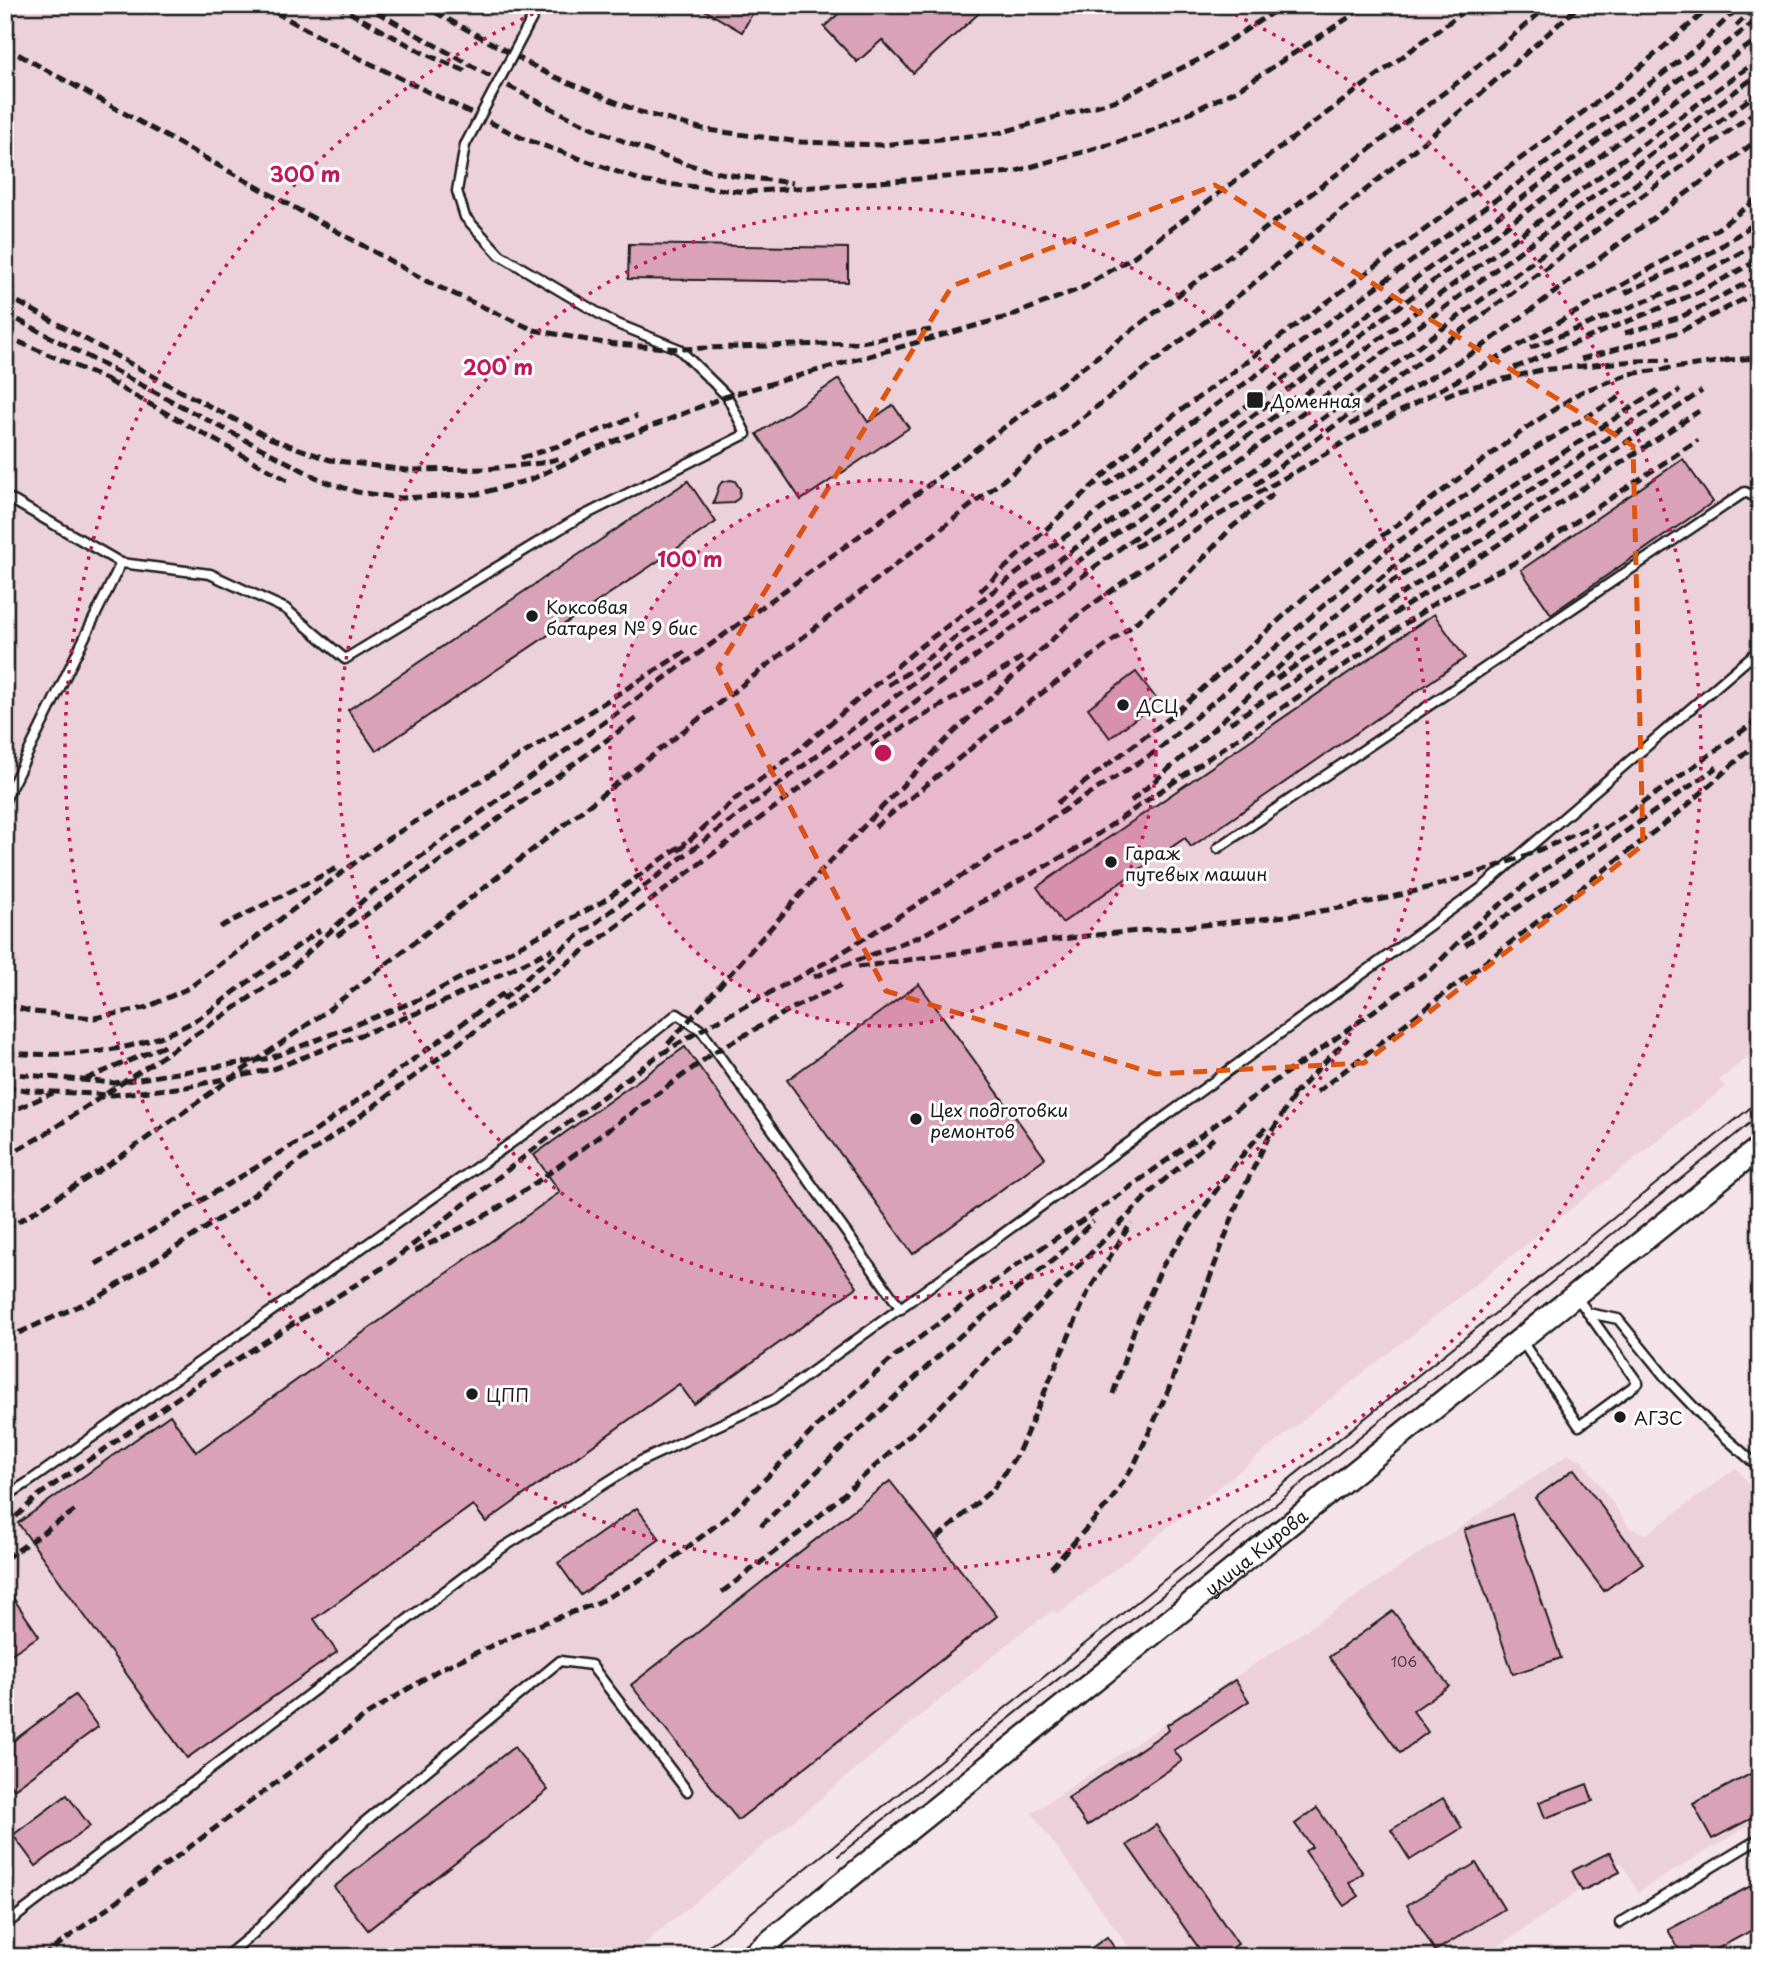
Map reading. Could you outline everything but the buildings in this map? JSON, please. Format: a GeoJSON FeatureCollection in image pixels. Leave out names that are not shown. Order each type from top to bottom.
{"type":"FeatureCollection","features":[{"type":"Feature","properties":{"kind":"main road","name":"улица Кирова"},"geometry":{"type":"LineString","coordinates":[[750,1957],[1521,1340],[1582,1304],[1760,1147]]}},
{"type":"Feature","properties":{"kind":"lane"},"geometry":{"type":"LineString","coordinates":[[5,496],[121,564],[211,574],[286,609],[345,659],[575,520],[746,434],[727,396],[679,349],[615,323],[500,255],[465,217],[457,191],[465,145],[538,5]]}},
{"type":"Feature","properties":{"kind":"lane"},"geometry":{"type":"LineString","coordinates":[[1218,848],[1745,492],[1760,499]]}},
{"type":"Feature","properties":{"kind":"lane"},"geometry":{"type":"LineString","coordinates":[[5,800],[121,564]]}},
{"type":"Feature","properties":{"kind":"lane"},"geometry":{"type":"LineString","coordinates":[[5,1925],[499,1550],[641,1461],[773,1400],[1484,886],[1760,649]]}},
{"type":"Feature","properties":{"kind":"lane"},"geometry":{"type":"LineString","coordinates":[[5,1497],[534,1127],[677,1014],[701,1030],[901,1309]]}},
{"type":"Feature","properties":{"kind":"lane"},"geometry":{"type":"LineString","coordinates":[[1521,1340],[1579,1426],[1638,1382],[1582,1304]]}},
{"type":"Feature","properties":{"kind":"lane"},"geometry":{"type":"LineString","coordinates":[[1582,1304],[1618,1319],[1666,1378],[1701,1415],[1760,1468]]}},
{"type":"Feature","properties":{"kind":"lane"},"geometry":{"type":"LineString","coordinates":[[225,1957],[253,1934],[362,1824],[560,1661],[591,1665],[687,1791]]}},
{"type":"Feature","properties":{"kind":"lane"},"geometry":{"type":"LineString","coordinates":[[1620,1923],[1760,1838]]}},
{"type":"Feature","properties":{"kind":"highlighted area"},"geometry":{"type":"Polygon","coordinates":[[[1215,185],[1633,446],[1643,845],[1364,1063],[1156,1074],[886,991],[718,668],[952,286],[1215,185]]]}},
{"type":"Feature","properties":{"kind":"shaded area"},"geometry":{"type":"Polygon","coordinates":[[[5,5],[1760,5],[1760,1047],[1719,1080],[1725,1087],[1058,1614],[1053,1610],[1023,1631],[628,1957],[5,1957],[5,5]]]}},
{"type":"Feature","properties":{"kind":"shaded area"},"geometry":{"type":"Polygon","coordinates":[[[1568,1455],[1581,1459],[1629,1527],[1646,1535],[1736,1468],[1760,1499],[1760,1819],[1638,1892],[1621,1862],[1483,1957],[1136,1957],[1032,1813],[1568,1455]]]}},
{"type":"Feature","properties":{"kind":"tram line"},"geometry":{"type":"LineString","coordinates":[[696,1957],[1760,1100]]}},
{"type":"Feature","properties":{"kind":"tram line"},"geometry":{"type":"LineString","coordinates":[[838,1856],[1760,1115]]}},
{"type":"Feature","properties":{"kind":"railway"},"geometry":{"type":"LineString","coordinates":[[262,5],[353,55],[522,138],[646,182],[746,192],[1013,172],[1142,135],[1239,89],[1368,5]]}},
{"type":"Feature","properties":{"kind":"railway"},"geometry":{"type":"LineString","coordinates":[[336,5],[425,54],[466,71]]}},
{"type":"Feature","properties":{"kind":"railway"},"geometry":{"type":"LineString","coordinates":[[364,5],[488,75],[615,138],[715,172],[793,183]]}},
{"type":"Feature","properties":{"kind":"railway"},"geometry":{"type":"LineString","coordinates":[[422,5],[550,75],[640,112],[707,130],[801,142],[882,145],[999,133],[1117,100],[1206,56],[1284,5]]}},
{"type":"Feature","properties":{"kind":"railway"},"geometry":{"type":"LineString","coordinates":[[5,313],[323,481],[357,492],[401,498],[478,494],[532,479],[595,449],[727,396],[1010,316],[1082,288],[1133,257],[1472,5]]}},
{"type":"Feature","properties":{"kind":"railway"},"geometry":{"type":"LineString","coordinates":[[5,1157],[45,1134],[286,973],[372,892],[918,493],[1466,76],[1549,5]]}},
{"type":"Feature","properties":{"kind":"railway"},"geometry":{"type":"LineString","coordinates":[[5,1230],[113,1162],[328,1010],[1248,288],[1469,104],[1580,5]]}},
{"type":"Feature","properties":{"kind":"railway"},"geometry":{"type":"LineString","coordinates":[[980,591],[1145,437],[1613,90],[1713,5]]}},
{"type":"Feature","properties":{"kind":"railway"},"geometry":{"type":"LineString","coordinates":[[1105,486],[1554,157],[1699,46],[1741,5]]}},
{"type":"Feature","properties":{"kind":"railway"},"geometry":{"type":"LineString","coordinates":[[1736,26],[1757,5]]}},
{"type":"Feature","properties":{"kind":"railway"},"geometry":{"type":"LineString","coordinates":[[678,851],[741,794],[793,755],[921,646],[1116,498],[1255,400],[1760,18]]}},
{"type":"Feature","properties":{"kind":"railway"},"geometry":{"type":"LineString","coordinates":[[888,685],[912,670],[1760,37]]}},
{"type":"Feature","properties":{"kind":"railway"},"geometry":{"type":"LineString","coordinates":[[5,47],[432,284],[534,330],[604,343],[679,349],[855,343],[936,329]]}},
{"type":"Feature","properties":{"kind":"railway"},"geometry":{"type":"LineString","coordinates":[[503,1000],[578,936],[893,698],[1760,58]]}},
{"type":"Feature","properties":{"kind":"railway"},"geometry":{"type":"LineString","coordinates":[[5,1339],[101,1296],[233,1210],[1760,73]]}},
{"type":"Feature","properties":{"kind":"railway"},"geometry":{"type":"LineString","coordinates":[[1135,547],[1202,509],[1760,91]]}},
{"type":"Feature","properties":{"kind":"railway"},"geometry":{"type":"LineString","coordinates":[[1255,485],[1760,108]]}},
{"type":"Feature","properties":{"kind":"railway"},"geometry":{"type":"LineString","coordinates":[[1350,425],[1479,349],[1760,138]]}},
{"type":"Feature","properties":{"kind":"railway"},"geometry":{"type":"LineString","coordinates":[[668,1044],[823,869],[948,738],[1079,614],[1210,520],[1349,439],[1482,367],[1716,230],[1760,197]]}},
{"type":"Feature","properties":{"kind":"railway"},"geometry":{"type":"LineString","coordinates":[[1625,293],[1712,252],[1760,220]]}},
{"type":"Feature","properties":{"kind":"railway"},"geometry":{"type":"LineString","coordinates":[[1530,348],[1672,290],[1760,242]]}},
{"type":"Feature","properties":{"kind":"railway"},"geometry":{"type":"LineString","coordinates":[[1514,368],[1699,292],[1760,259]]}},
{"type":"Feature","properties":{"kind":"railway"},"geometry":{"type":"LineString","coordinates":[[1625,333],[1681,317],[1760,276]]}},
{"type":"Feature","properties":{"kind":"railway"},"geometry":{"type":"LineString","coordinates":[[1581,359],[1679,332],[1760,291]]}},
{"type":"Feature","properties":{"kind":"railway"},"geometry":{"type":"LineString","coordinates":[[5,295],[272,439],[330,460],[406,470],[487,469],[561,458]]}},
{"type":"Feature","properties":{"kind":"railway"},"geometry":{"type":"LineString","coordinates":[[5,336],[117,384]]}},
{"type":"Feature","properties":{"kind":"railway"},"geometry":{"type":"LineString","coordinates":[[1725,360],[1760,358]]}},
{"type":"Feature","properties":{"kind":"railway"},"geometry":{"type":"LineString","coordinates":[[1445,396],[1459,390],[1541,370],[1669,360]]}},
{"type":"Feature","properties":{"kind":"railway"},"geometry":{"type":"LineString","coordinates":[[1057,803],[1171,717],[1327,577],[1532,424],[1581,392],[1629,374],[1732,360]]}},
{"type":"Feature","properties":{"kind":"railway"},"geometry":{"type":"LineString","coordinates":[[108,381],[289,481]]}},
{"type":"Feature","properties":{"kind":"railway"},"geometry":{"type":"LineString","coordinates":[[1131,801],[1192,749],[1314,634],[1408,555],[1658,390]]}},
{"type":"Feature","properties":{"kind":"railway"},"geometry":{"type":"LineString","coordinates":[[1377,592],[1680,390]]}},
{"type":"Feature","properties":{"kind":"railway"},"geometry":{"type":"LineString","coordinates":[[1276,679],[1702,391]]}},
{"type":"Feature","properties":{"kind":"railway"},"geometry":{"type":"LineString","coordinates":[[5,1527],[39,1495],[196,1385],[387,1265],[656,1057],[832,959],[1158,750],[1393,545],[1524,455],[1621,396]]}},
{"type":"Feature","properties":{"kind":"railway"},"geometry":{"type":"LineString","coordinates":[[1230,723],[1699,411]]}},
{"type":"Feature","properties":{"kind":"railway"},"geometry":{"type":"LineString","coordinates":[[521,458],[637,416]]}},
{"type":"Feature","properties":{"kind":"railway"},"geometry":{"type":"LineString","coordinates":[[814,977],[923,935],[1076,849],[1438,601],[1514,563],[1698,440]]}},
{"type":"Feature","properties":{"kind":"railway"},"geometry":{"type":"LineString","coordinates":[[875,827],[1007,719],[1128,629],[1176,588],[1232,527],[1277,491]]}},
{"type":"Feature","properties":{"kind":"railway"},"geometry":{"type":"LineString","coordinates":[[5,1005],[34,1012],[94,1018],[145,1008],[189,988],[380,844],[686,651]]}},
{"type":"Feature","properties":{"kind":"railway"},"geometry":{"type":"LineString","coordinates":[[871,746],[1025,655]]}},
{"type":"Feature","properties":{"kind":"railway"},"geometry":{"type":"LineString","coordinates":[[337,936],[637,718]]}},
{"type":"Feature","properties":{"kind":"railway"},"geometry":{"type":"LineString","coordinates":[[1296,1067],[1432,969],[1476,924],[1544,870],[1760,718]]}},
{"type":"Feature","properties":{"kind":"railway"},"geometry":{"type":"LineString","coordinates":[[1317,1092],[1682,810],[1760,740]]}},
{"type":"Feature","properties":{"kind":"railway"},"geometry":{"type":"LineString","coordinates":[[1465,945],[1717,767]]}},
{"type":"Feature","properties":{"kind":"railway"},"geometry":{"type":"LineString","coordinates":[[858,967],[1096,935],[1255,920],[1344,907],[1418,890],[1492,868],[1596,824]]}},
{"type":"Feature","properties":{"kind":"railway"},"geometry":{"type":"LineString","coordinates":[[5,1073],[114,1083],[271,1058],[423,998],[602,902],[686,842]]}},
{"type":"Feature","properties":{"kind":"railway"},"geometry":{"type":"LineString","coordinates":[[220,927],[337,868]]}},
{"type":"Feature","properties":{"kind":"railway"},"geometry":{"type":"LineString","coordinates":[[5,1053],[102,1051],[126,1047],[172,1032],[205,1014],[320,930]]}},
{"type":"Feature","properties":{"kind":"railway"},"geometry":{"type":"LineString","coordinates":[[5,1087],[112,1095],[186,1087],[273,1069],[435,1006],[553,949]]}},
{"type":"Feature","properties":{"kind":"railway"},"geometry":{"type":"LineString","coordinates":[[415,1251],[494,1211],[716,1051],[841,985]]}},
{"type":"Feature","properties":{"kind":"railway"},"geometry":{"type":"LineString","coordinates":[[96,1264],[313,1133],[508,990]]}},
{"type":"Feature","properties":{"kind":"railway"},"geometry":{"type":"LineString","coordinates":[[1292,1096],[1348,1038]]}},
{"type":"Feature","properties":{"kind":"railway"},"geometry":{"type":"LineString","coordinates":[[86,1079],[169,1044]]}},
{"type":"Feature","properties":{"kind":"railway"},"geometry":{"type":"LineString","coordinates":[[42,1957],[368,1714],[440,1669],[533,1627],[597,1603],[658,1570],[732,1513],[817,1426],[895,1356],[1015,1266],[1118,1196],[1301,1062]]}},
{"type":"Feature","properties":{"kind":"railway"},"geometry":{"type":"LineString","coordinates":[[1051,1568],[1110,1502],[1135,1463],[1168,1391],[1241,1194],[1269,1136],[1298,1089]]}},
{"type":"Feature","properties":{"kind":"railway"},"geometry":{"type":"LineString","coordinates":[[5,1114],[53,1093]]}},
{"type":"Feature","properties":{"kind":"railway"},"geometry":{"type":"LineString","coordinates":[[1113,1394],[1134,1330],[1163,1265],[1235,1164],[1268,1125]]}},
{"type":"Feature","properties":{"kind":"railway"},"geometry":{"type":"LineString","coordinates":[[722,1592],[807,1527],[930,1417],[1157,1186],[1214,1138]]}},
{"type":"Feature","properties":{"kind":"railway"},"geometry":{"type":"LineString","coordinates":[[761,1526],[961,1335],[1059,1255],[1093,1221]]}},
{"type":"Feature","properties":{"kind":"railway"},"geometry":{"type":"LineString","coordinates":[[937,1538],[994,1488],[1018,1453],[1088,1292],[1131,1223]]}},
{"type":"Feature","properties":{"kind":"railway"},"geometry":{"type":"LineString","coordinates":[[5,1559],[77,1509]]}},
{"type":"Feature","properties":{"kind":"place","name":"Доменная"},"geometry":{"type":"Point","coordinates":[1255,400]}},
{"type":"Feature","properties":{"kind":"place","name":"Коксовая батарея № 9 бис"},"geometry":{"type":"Point","coordinates":[532,616]}},
{"type":"Feature","properties":{"kind":"place","name":"ДСЦ"},"geometry":{"type":"Point","coordinates":[1123,705]}},
{"type":"Feature","properties":{"kind":"place","name":"Гараж путевых машин"},"geometry":{"type":"Point","coordinates":[1111,862]}},
{"type":"Feature","properties":{"kind":"place","name":"Цех подготовки ремонтов"},"geometry":{"type":"Point","coordinates":[916,1119]}},
{"type":"Feature","properties":{"kind":"place","name":"ЦПП"},"geometry":{"type":"Point","coordinates":[472,1394]}},
{"type":"Feature","properties":{"kind":"place","name":"АГЗС"},"geometry":{"type":"Point","coordinates":[1620,1417]}}]}
